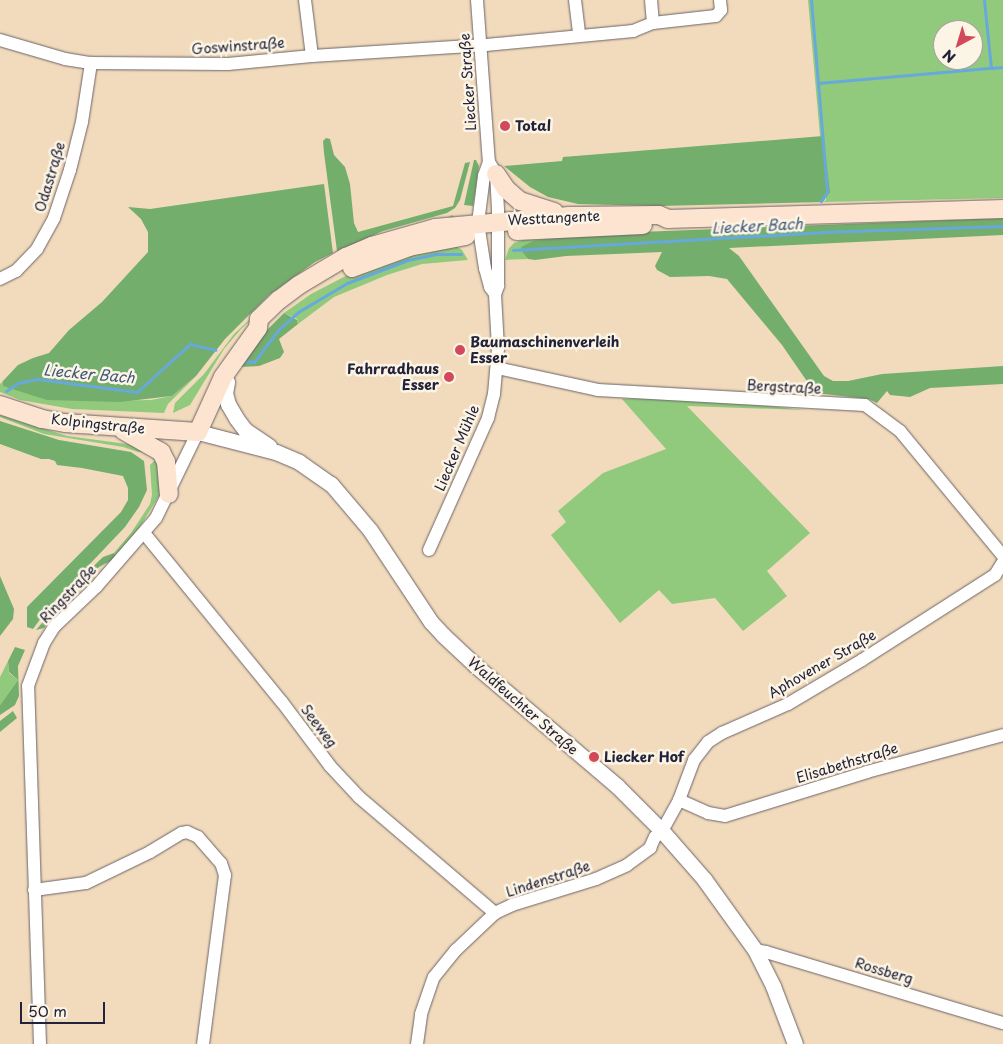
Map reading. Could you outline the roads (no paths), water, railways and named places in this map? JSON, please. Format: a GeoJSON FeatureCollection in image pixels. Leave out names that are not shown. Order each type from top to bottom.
{"type":"FeatureCollection","features":[{"type":"Feature","properties":{"kind":"main road"},"geometry":{"type":"LineString","coordinates":[[492,168],[506,189],[520,201],[543,210],[569,216]]}},
{"type":"Feature","properties":{"kind":"main road","name":"Westtangente"},"geometry":{"type":"LineString","coordinates":[[498,227],[569,216],[659,215],[668,220],[1003,210]]}},
{"type":"Feature","properties":{"kind":"main road"},"geometry":{"type":"LineString","coordinates":[[198,432],[223,377],[258,328],[266,326],[304,293],[336,274],[409,247],[478,229],[498,227],[606,229],[659,224],[668,220]]}},
{"type":"Feature","properties":{"kind":"main road","name":"Kolpingstraße"},"geometry":{"type":"LineString","coordinates":[[0,405],[42,419],[111,427],[198,432]]}},
{"type":"Feature","properties":{"kind":"main road"},"geometry":{"type":"LineString","coordinates":[[111,427],[139,438],[161,452],[166,462],[170,494]]}},
{"type":"Feature","properties":{"kind":"street"},"geometry":{"type":"LineString","coordinates":[[305,0],[312,56]]}},
{"type":"Feature","properties":{"kind":"street","name":"Liecker Straße"},"geometry":{"type":"LineString","coordinates":[[477,0],[498,227]]}},
{"type":"Feature","properties":{"kind":"street"},"geometry":{"type":"LineString","coordinates":[[575,0],[578,35]]}},
{"type":"Feature","properties":{"kind":"street"},"geometry":{"type":"LineString","coordinates":[[651,0],[653,23]]}},
{"type":"Feature","properties":{"kind":"street","name":"Goswinstraße"},"geometry":{"type":"LineString","coordinates":[[0,40],[65,59],[91,63],[228,64],[312,56],[480,46],[633,31],[653,23],[716,16],[721,5]]}},
{"type":"Feature","properties":{"kind":"street","name":"Odastraße"},"geometry":{"type":"LineString","coordinates":[[0,279],[16,271],[37,249],[54,218],[75,151],[91,63]]}},
{"type":"Feature","properties":{"kind":"street","name":"Liecker Straße"},"geometry":{"type":"LineString","coordinates":[[478,229],[484,176],[492,168]]}},
{"type":"Feature","properties":{"kind":"street","name":"Liecker Mühle"},"geometry":{"type":"LineString","coordinates":[[495,294],[498,286],[498,227]]}},
{"type":"Feature","properties":{"kind":"street","name":"Liecker Mühle"},"geometry":{"type":"LineString","coordinates":[[429,550],[488,418],[497,368],[498,348],[495,294],[487,278],[478,229]]}},
{"type":"Feature","properties":{"kind":"street","name":"Bergstraße"},"geometry":{"type":"LineString","coordinates":[[497,368],[598,390],[865,405],[900,431],[1003,556]]}},
{"type":"Feature","properties":{"kind":"street"},"geometry":{"type":"LineString","coordinates":[[223,377],[227,382],[225,392],[228,404],[236,418],[245,430],[276,452]]}},
{"type":"Feature","properties":{"kind":"street","name":"Waldfeuchter Straße"},"geometry":{"type":"LineString","coordinates":[[198,432],[276,452],[299,462],[331,484],[370,530],[431,622],[443,635],[476,666],[617,786],[662,831],[704,879],[755,950],[776,994],[795,1044]]}},
{"type":"Feature","properties":{"kind":"street","name":"Ringstraße"},"geometry":{"type":"LineString","coordinates":[[40,1044],[27,699],[32,670],[44,643],[54,627],[96,587],[156,518],[170,494],[198,432]]}},
{"type":"Feature","properties":{"kind":"street","name":"Seeweg"},"geometry":{"type":"LineString","coordinates":[[144,533],[276,694],[336,772],[359,797],[495,913]]}},
{"type":"Feature","properties":{"kind":"street","name":"Aphovener Straße"},"geometry":{"type":"LineString","coordinates":[[662,831],[679,800],[694,760],[708,742],[722,733],[788,704],[862,660],[995,575],[1003,562]]}},
{"type":"Feature","properties":{"kind":"street","name":"Elisabethstraße"},"geometry":{"type":"LineString","coordinates":[[679,800],[702,810],[725,816],[867,772],[1003,735]]}},
{"type":"Feature","properties":{"kind":"street","name":"Lindenstraße"},"geometry":{"type":"LineString","coordinates":[[417,1044],[421,1014],[434,978],[462,944],[495,913],[521,902],[596,879],[627,865],[650,848],[655,838],[662,831]]}},
{"type":"Feature","properties":{"kind":"street"},"geometry":{"type":"LineString","coordinates":[[34,890],[86,883],[150,852],[182,833],[187,832],[198,837],[221,863],[225,876],[202,1044]]}},
{"type":"Feature","properties":{"kind":"street","name":"Rossberg"},"geometry":{"type":"LineString","coordinates":[[755,950],[1003,1023]]}},
{"type":"Feature","properties":{"kind":"waterway"},"geometry":{"type":"LineString","coordinates":[[811,0],[827,192],[821,201]]}},
{"type":"Feature","properties":{"kind":"waterway"},"geometry":{"type":"LineString","coordinates":[[818,83],[991,68],[984,0]]}},
{"type":"Feature","properties":{"kind":"waterway"},"geometry":{"type":"LineString","coordinates":[[991,68],[1003,67]]}},
{"type":"Feature","properties":{"kind":"waterway","name":"Liecker Bach"},"geometry":{"type":"LineString","coordinates":[[513,250],[822,232],[1003,226]]}},
{"type":"Feature","properties":{"kind":"waterway","name":"Liecker Bach"},"geometry":{"type":"LineString","coordinates":[[244,361],[254,362],[277,331],[298,312],[347,283],[408,260],[437,254],[461,254]]}},
{"type":"Feature","properties":{"kind":"waterway","name":"Liecker Bach"},"geometry":{"type":"LineString","coordinates":[[6,391],[18,383],[37,379],[137,392],[190,344],[215,350]]}},
{"type":"Feature","properties":{"kind":"place","name":"Total"},"geometry":{"type":"Point","coordinates":[505,126]}},
{"type":"Feature","properties":{"kind":"place","name":"Baumaschinenverleih Esser"},"geometry":{"type":"Point","coordinates":[460,350]}},
{"type":"Feature","properties":{"kind":"place","name":"Fahrradhaus Esser"},"geometry":{"type":"Point","coordinates":[449,377]}},
{"type":"Feature","properties":{"kind":"place","name":"Liecker Hof"},"geometry":{"type":"Point","coordinates":[594,757]}}]}
